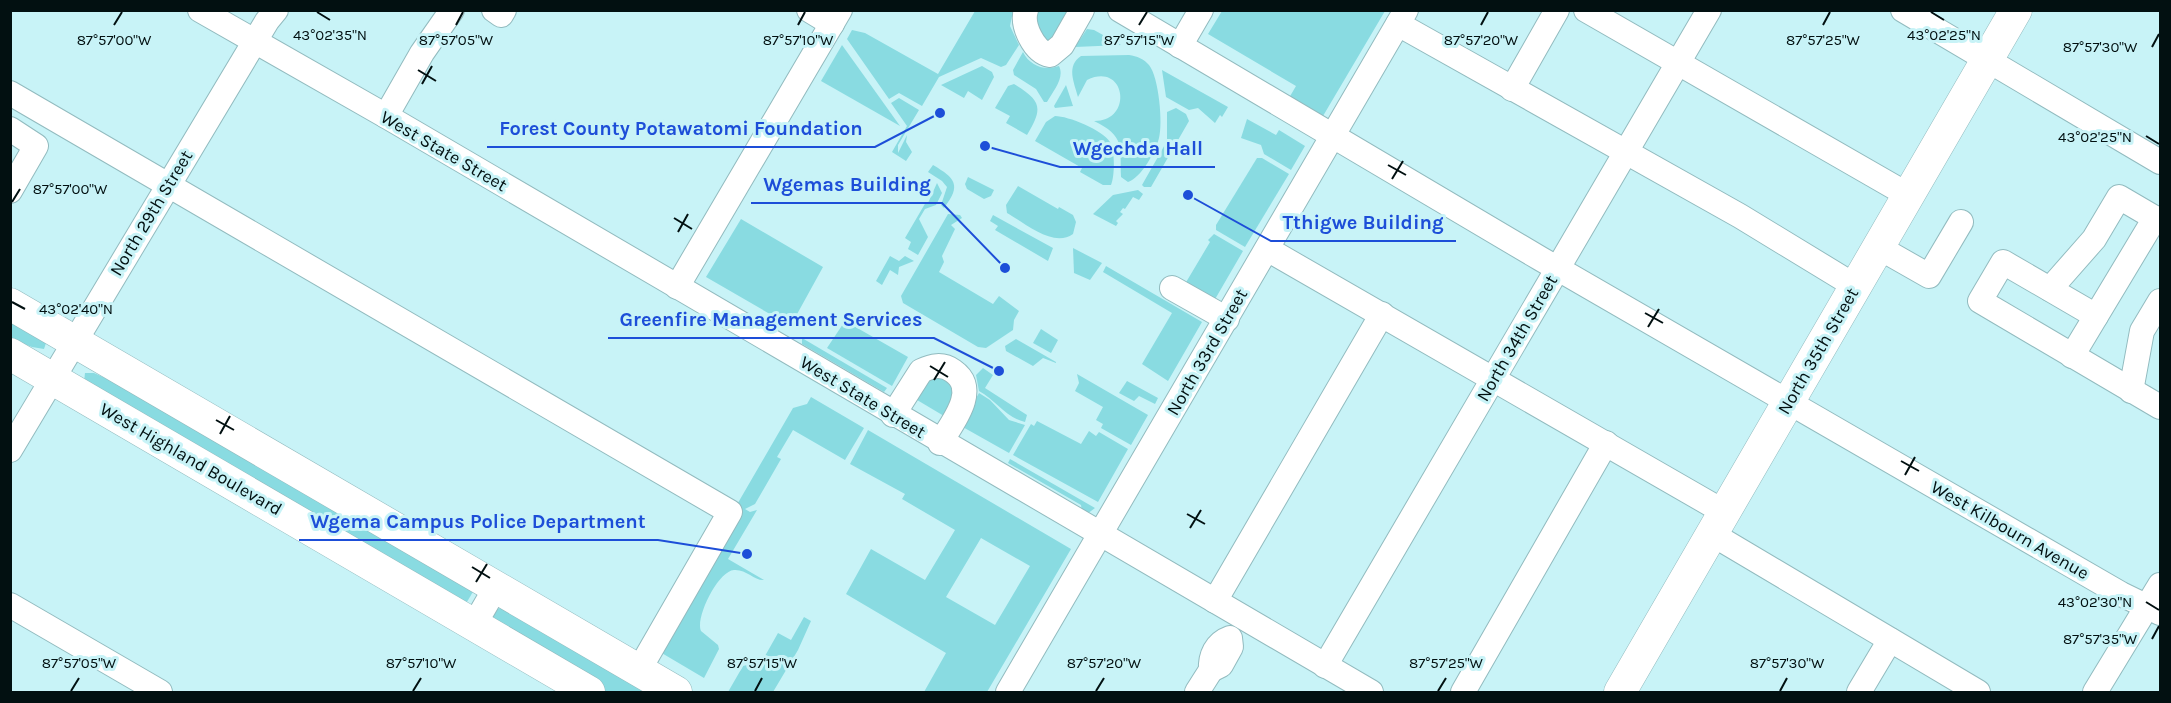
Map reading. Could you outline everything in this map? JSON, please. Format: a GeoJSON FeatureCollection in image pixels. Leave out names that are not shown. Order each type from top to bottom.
{"type":"FeatureCollection","features":[{"type":"Feature","properties":{"kind":"main road","name":"North 35th Street"},"geometry":{"type":"LineString","coordinates":[[1620,693],[2016,10]]}},
{"type":"Feature","properties":{"kind":"main road"},"geometry":{"type":"LineString","coordinates":[[10,304],[676,693]]}},
{"type":"Feature","properties":{"kind":"main road","name":"West Highland Boulevard"},"geometry":{"type":"LineString","coordinates":[[10,354],[589,693]]}},
{"type":"Feature","properties":{"kind":"street","name":"West State Street"},"geometry":{"type":"LineString","coordinates":[[200,10],[386,116],[940,443],[1215,601],[1236,628],[1325,666],[1371,693]]}},
{"type":"Feature","properties":{"kind":"street","name":"North 29th Street"},"geometry":{"type":"LineString","coordinates":[[10,450],[167,185],[276,10]]}},
{"type":"Feature","properties":{"kind":"street"},"geometry":{"type":"LineString","coordinates":[[386,116],[422,53],[452,10]]}},
{"type":"Feature","properties":{"kind":"street"},"geometry":{"type":"LineString","coordinates":[[494,10],[501,15],[504,10]]}},
{"type":"Feature","properties":{"kind":"street"},"geometry":{"type":"LineString","coordinates":[[677,287],[836,17],[809,10]]}},
{"type":"Feature","properties":{"kind":"street"},"geometry":{"type":"LineString","coordinates":[[1026,10],[1025,26],[1041,51],[1050,55],[1062,45],[1082,10]]}},
{"type":"Feature","properties":{"kind":"street","name":"West Kilbourn Avenue"},"geometry":{"type":"LineString","coordinates":[[1119,10],[1789,403],[2121,594],[2154,610]]}},
{"type":"Feature","properties":{"kind":"street"},"geometry":{"type":"LineString","coordinates":[[1180,46],[1201,10]]}},
{"type":"Feature","properties":{"kind":"street"},"geometry":{"type":"LineString","coordinates":[[1512,89],[1557,10]]}},
{"type":"Feature","properties":{"kind":"street"},"geometry":{"type":"LineString","coordinates":[[1586,10],[1908,195]]}},
{"type":"Feature","properties":{"kind":"street","name":"North 34th Street"},"geometry":{"type":"LineString","coordinates":[[1325,666],[1709,10]]}},
{"type":"Feature","properties":{"kind":"street"},"geometry":{"type":"LineString","coordinates":[[1903,10],[2160,162]]}},
{"type":"Feature","properties":{"kind":"street"},"geometry":{"type":"LineString","coordinates":[[1402,17],[1512,89],[1789,245],[1855,286]]}},
{"type":"Feature","properties":{"kind":"street","name":"North 33rd Street"},"geometry":{"type":"LineString","coordinates":[[1008,693],[1098,534],[1402,17]]}},
{"type":"Feature","properties":{"kind":"street"},"geometry":{"type":"LineString","coordinates":[[10,93],[730,512],[639,670]]}},
{"type":"Feature","properties":{"kind":"street"},"geometry":{"type":"LineString","coordinates":[[10,129],[36,146],[10,191]]}},
{"type":"Feature","properties":{"kind":"street"},"geometry":{"type":"LineString","coordinates":[[2050,290],[2094,239],[2119,197],[2158,219],[2072,356]]}},
{"type":"Feature","properties":{"kind":"street"},"geometry":{"type":"LineString","coordinates":[[1878,247],[1929,276],[1961,222]]}},
{"type":"Feature","properties":{"kind":"street"},"geometry":{"type":"LineString","coordinates":[[1267,249],[1606,443],[1718,523],[1890,640],[1978,693]]}},
{"type":"Feature","properties":{"kind":"street"},"geometry":{"type":"LineString","coordinates":[[2096,316],[2003,262],[1980,301],[2160,407]]}},
{"type":"Feature","properties":{"kind":"street"},"geometry":{"type":"LineString","coordinates":[[1172,288],[1227,318]]}},
{"type":"Feature","properties":{"kind":"street"},"geometry":{"type":"LineString","coordinates":[[2131,391],[2142,331],[2160,301]]}},
{"type":"Feature","properties":{"kind":"street"},"geometry":{"type":"LineString","coordinates":[[1215,601],[1382,314]]}},
{"type":"Feature","properties":{"kind":"street"},"geometry":{"type":"LineString","coordinates":[[893,415],[921,371],[941,365],[948,368],[962,381],[964,398],[940,443]]}},
{"type":"Feature","properties":{"kind":"street"},"geometry":{"type":"LineString","coordinates":[[1463,693],[1606,443]]}},
{"type":"Feature","properties":{"kind":"street"},"geometry":{"type":"LineString","coordinates":[[2095,693],[2154,610],[2160,585]]}},
{"type":"Feature","properties":{"kind":"street"},"geometry":{"type":"LineString","coordinates":[[474,625],[496,587]]}},
{"type":"Feature","properties":{"kind":"street"},"geometry":{"type":"LineString","coordinates":[[10,605],[160,693]]}},
{"type":"Feature","properties":{"kind":"street"},"geometry":{"type":"LineString","coordinates":[[1197,693],[1211,670],[1221,665],[1232,647],[1236,628]]}},
{"type":"Feature","properties":{"kind":"street"},"geometry":{"type":"LineString","coordinates":[[1859,693],[1890,640]]}},
{"type":"Feature","properties":{"kind":"shaded area"},"geometry":{"type":"Polygon","coordinates":[[[975,11],[1013,11],[1010,26],[1019,45],[1006,65],[1001,67],[981,58],[939,77],[922,106],[899,93],[889,99],[847,39],[852,30],[865,33],[938,74],[975,11]]]}},
{"type":"Feature","properties":{"kind":"shaded area"},"geometry":{"type":"Polygon","coordinates":[[[1035,11],[1075,11],[1056,42],[1044,40],[1032,15],[1035,11]]]}},
{"type":"Feature","properties":{"kind":"shaded area"},"geometry":{"type":"Polygon","coordinates":[[[1222,11],[1385,11],[1323,116],[1289,98],[1296,86],[1208,34],[1222,11]]]}},
{"type":"Feature","properties":{"kind":"shaded area"},"geometry":{"type":"Polygon","coordinates":[[[1087,29],[1094,30],[1121,45],[1075,47],[1087,29]]]}},
{"type":"Feature","properties":{"kind":"shaded area"},"geometry":{"type":"Polygon","coordinates":[[[842,45],[900,126],[821,81],[842,45]]]}},
{"type":"Feature","properties":{"kind":"shaded area"},"geometry":{"type":"Polygon","coordinates":[[[1023,52],[1029,61],[1038,66],[1048,68],[1059,66],[1059,80],[1047,102],[1044,102],[1036,89],[1014,75],[1013,70],[1023,52]]]}},
{"type":"Feature","properties":{"kind":"shaded area"},"geometry":{"type":"Polygon","coordinates":[[[1129,55],[1143,59],[1152,71],[1158,90],[1161,122],[1155,150],[1143,170],[1128,182],[1121,177],[1120,150],[1116,137],[1104,126],[1094,121],[1107,119],[1115,112],[1120,103],[1117,85],[1110,79],[1100,76],[1087,80],[1078,97],[1072,69],[1076,60],[1081,56],[1129,55]]]}},
{"type":"Feature","properties":{"kind":"shaded area"},"geometry":{"type":"Polygon","coordinates":[[[982,66],[992,72],[994,77],[982,100],[968,91],[964,98],[941,85],[982,66]]]}},
{"type":"Feature","properties":{"kind":"shaded area"},"geometry":{"type":"Polygon","coordinates":[[[1162,70],[1228,107],[1222,117],[1220,115],[1215,123],[1198,108],[1189,110],[1166,97],[1162,70]]]}},
{"type":"Feature","properties":{"kind":"shaded area"},"geometry":{"type":"Polygon","coordinates":[[[1014,84],[1030,95],[1037,106],[1036,118],[1027,135],[1006,123],[1010,116],[995,108],[1008,86],[1014,84]]]}},
{"type":"Feature","properties":{"kind":"shaded area"},"geometry":{"type":"Polygon","coordinates":[[[1066,85],[1073,106],[1055,108],[1054,106],[1066,85]]]}},
{"type":"Feature","properties":{"kind":"shaded area"},"geometry":{"type":"Polygon","coordinates":[[[899,98],[919,110],[898,145],[898,153],[907,135],[906,142],[912,152],[906,161],[892,152],[907,126],[891,103],[899,98]]]}},
{"type":"Feature","properties":{"kind":"shaded area"},"geometry":{"type":"Polygon","coordinates":[[[1176,108],[1186,114],[1189,121],[1151,187],[1144,187],[1142,185],[1167,141],[1167,112],[1176,108]]]}},
{"type":"Feature","properties":{"kind":"shaded area"},"geometry":{"type":"Polygon","coordinates":[[[1055,116],[1085,124],[1106,137],[1113,151],[1111,185],[1103,185],[1080,172],[1082,168],[1035,141],[1046,122],[1055,116]]]}},
{"type":"Feature","properties":{"kind":"shaded area"},"geometry":{"type":"Polygon","coordinates":[[[1247,119],[1276,135],[1279,130],[1305,146],[1291,170],[1264,154],[1261,145],[1241,138],[1247,119]]]}},
{"type":"Feature","properties":{"kind":"shaded area"},"geometry":{"type":"Polygon","coordinates":[[[1257,158],[1262,158],[1289,174],[1245,247],[1216,230],[1216,225],[1257,158]]]}},
{"type":"Feature","properties":{"kind":"shaded area"},"geometry":{"type":"Polygon","coordinates":[[[933,165],[947,174],[954,183],[953,193],[944,208],[941,205],[947,187],[928,172],[933,165]]]}},
{"type":"Feature","properties":{"kind":"shaded area"},"geometry":{"type":"Polygon","coordinates":[[[968,177],[994,190],[991,196],[984,199],[967,189],[965,184],[968,177]]]}},
{"type":"Feature","properties":{"kind":"shaded area"},"geometry":{"type":"Polygon","coordinates":[[[937,183],[942,193],[936,205],[925,209],[919,219],[928,237],[918,255],[908,249],[911,242],[905,238],[926,202],[928,203],[937,183]]]}},
{"type":"Feature","properties":{"kind":"shaded area"},"geometry":{"type":"Polygon","coordinates":[[[1018,186],[1073,215],[1076,222],[1073,234],[1065,238],[1048,236],[1007,213],[1006,205],[1018,186]]]}},
{"type":"Feature","properties":{"kind":"shaded area"},"geometry":{"type":"Polygon","coordinates":[[[1138,190],[1143,194],[1139,200],[1133,197],[1125,209],[1123,208],[1120,212],[1123,214],[1116,221],[1118,223],[1116,226],[1093,214],[1113,195],[1138,190]]]}},
{"type":"Feature","properties":{"kind":"shaded area"},"geometry":{"type":"Polygon","coordinates":[[[948,214],[960,215],[962,218],[951,225],[955,229],[942,256],[944,262],[939,272],[993,304],[999,296],[1019,311],[1014,320],[1013,330],[986,348],[978,347],[903,303],[901,296],[948,214]]]}},
{"type":"Feature","properties":{"kind":"shaded area"},"geometry":{"type":"Polygon","coordinates":[[[993,215],[1053,248],[1048,261],[995,230],[998,226],[990,221],[993,215]]]}},
{"type":"Feature","properties":{"kind":"shaded area"},"geometry":{"type":"Polygon","coordinates":[[[741,219],[823,267],[796,316],[794,328],[706,277],[741,219]]]}},
{"type":"Feature","properties":{"kind":"shaded area"},"geometry":{"type":"Polygon","coordinates":[[[1214,234],[1243,251],[1214,301],[1185,284],[1210,242],[1208,240],[1214,234]]]}},
{"type":"Feature","properties":{"kind":"shaded area"},"geometry":{"type":"Polygon","coordinates":[[[1073,248],[1102,263],[1090,280],[1074,273],[1073,248]]]}},
{"type":"Feature","properties":{"kind":"shaded area"},"geometry":{"type":"Polygon","coordinates":[[[890,256],[899,261],[905,256],[914,261],[899,267],[898,275],[890,270],[882,285],[876,281],[890,256]]]}},
{"type":"Feature","properties":{"kind":"shaded area"},"geometry":{"type":"Polygon","coordinates":[[[1106,266],[1202,322],[1168,381],[1142,364],[1172,313],[1103,272],[1106,266]]]}},
{"type":"Feature","properties":{"kind":"shaded area"},"geometry":{"type":"Polygon","coordinates":[[[10,317],[36,332],[46,343],[44,349],[11,339],[10,317]]]}},
{"type":"Feature","properties":{"kind":"shaded area"},"geometry":{"type":"Polygon","coordinates":[[[845,321],[908,357],[892,386],[827,348],[845,321]]]}},
{"type":"Feature","properties":{"kind":"shaded area"},"geometry":{"type":"Polygon","coordinates":[[[1041,329],[1058,340],[1051,353],[1033,343],[1041,329]]]}},
{"type":"Feature","properties":{"kind":"shaded area"},"geometry":{"type":"Polygon","coordinates":[[[802,338],[887,388],[884,392],[802,344],[802,338]]]}},
{"type":"Feature","properties":{"kind":"shaded area"},"geometry":{"type":"Polygon","coordinates":[[[1016,339],[1056,363],[1043,358],[1033,366],[1006,351],[1005,346],[1016,339]]]}},
{"type":"Feature","properties":{"kind":"shaded area"},"geometry":{"type":"Polygon","coordinates":[[[983,368],[993,375],[985,388],[1027,415],[1025,422],[1012,417],[979,391],[976,375],[983,368]]]}},
{"type":"Feature","properties":{"kind":"shaded area"},"geometry":{"type":"Polygon","coordinates":[[[85,373],[94,373],[143,395],[474,590],[464,607],[84,382],[85,373]]]}},
{"type":"Feature","properties":{"kind":"shaded area"},"geometry":{"type":"Polygon","coordinates":[[[1077,374],[1148,415],[1131,445],[1101,428],[1103,424],[1096,420],[1103,407],[1075,391],[1079,383],[1077,374]]]}},
{"type":"Feature","properties":{"kind":"shaded area"},"geometry":{"type":"Polygon","coordinates":[[[938,377],[950,381],[955,391],[944,416],[912,397],[920,384],[938,377]]]}},
{"type":"Feature","properties":{"kind":"shaded area"},"geometry":{"type":"Polygon","coordinates":[[[1127,381],[1158,398],[1155,404],[1139,396],[1134,401],[1119,393],[1127,381]]]}},
{"type":"Feature","properties":{"kind":"shaded area"},"geometry":{"type":"Polygon","coordinates":[[[979,393],[990,400],[1009,420],[1025,425],[1009,453],[961,426],[979,393]]]}},
{"type":"Feature","properties":{"kind":"shaded area"},"geometry":{"type":"Polygon","coordinates":[[[811,397],[864,428],[845,460],[793,430],[777,457],[781,459],[755,504],[745,509],[750,512],[757,510],[728,559],[764,580],[738,570],[728,572],[715,586],[701,616],[701,631],[718,645],[719,649],[704,678],[660,652],[735,508],[793,408],[807,404],[811,397]]]}},
{"type":"Feature","properties":{"kind":"shaded area"},"geometry":{"type":"Polygon","coordinates":[[[1037,421],[1081,444],[1089,431],[1096,436],[1099,432],[1128,449],[1098,502],[1013,455],[1031,424],[1034,426],[1037,421]]]}},
{"type":"Feature","properties":{"kind":"shaded area"},"geometry":{"type":"Polygon","coordinates":[[[868,430],[1071,549],[987,692],[924,692],[946,653],[846,594],[871,549],[925,580],[955,530],[902,499],[905,494],[850,464],[868,430]],[[981,538],[946,597],[995,625],[1030,566],[981,538]]]}},
{"type":"Feature","properties":{"kind":"shaded area"},"geometry":{"type":"Polygon","coordinates":[[[1010,459],[1095,508],[1087,514],[1082,512],[1081,505],[1008,463],[1010,459]]]}},
{"type":"Feature","properties":{"kind":"shaded area"},"geometry":{"type":"Polygon","coordinates":[[[504,607],[654,692],[607,692],[496,627],[493,616],[497,609],[504,607]]]}},
{"type":"Feature","properties":{"kind":"shaded area"},"geometry":{"type":"Polygon","coordinates":[[[804,617],[811,621],[798,650],[773,692],[728,692],[743,666],[747,665],[757,670],[778,633],[791,640],[804,617]]]}},
{"type":"Feature","properties":{"kind":"place","name":"Forest County Potawatomi Foundation"},"geometry":{"type":"Point","coordinates":[940,113]}},
{"type":"Feature","properties":{"kind":"place","name":"Wgechda Hall"},"geometry":{"type":"Point","coordinates":[985,146]}},
{"type":"Feature","properties":{"kind":"place","name":"Tthigwe Building"},"geometry":{"type":"Point","coordinates":[1188,195]}},
{"type":"Feature","properties":{"kind":"place","name":"Wgemas Building"},"geometry":{"type":"Point","coordinates":[1005,268]}},
{"type":"Feature","properties":{"kind":"place","name":"Greenfire Management Services"},"geometry":{"type":"Point","coordinates":[999,371]}},
{"type":"Feature","properties":{"kind":"place","name":"Wgema Campus Police Department"},"geometry":{"type":"Point","coordinates":[747,554]}}]}
